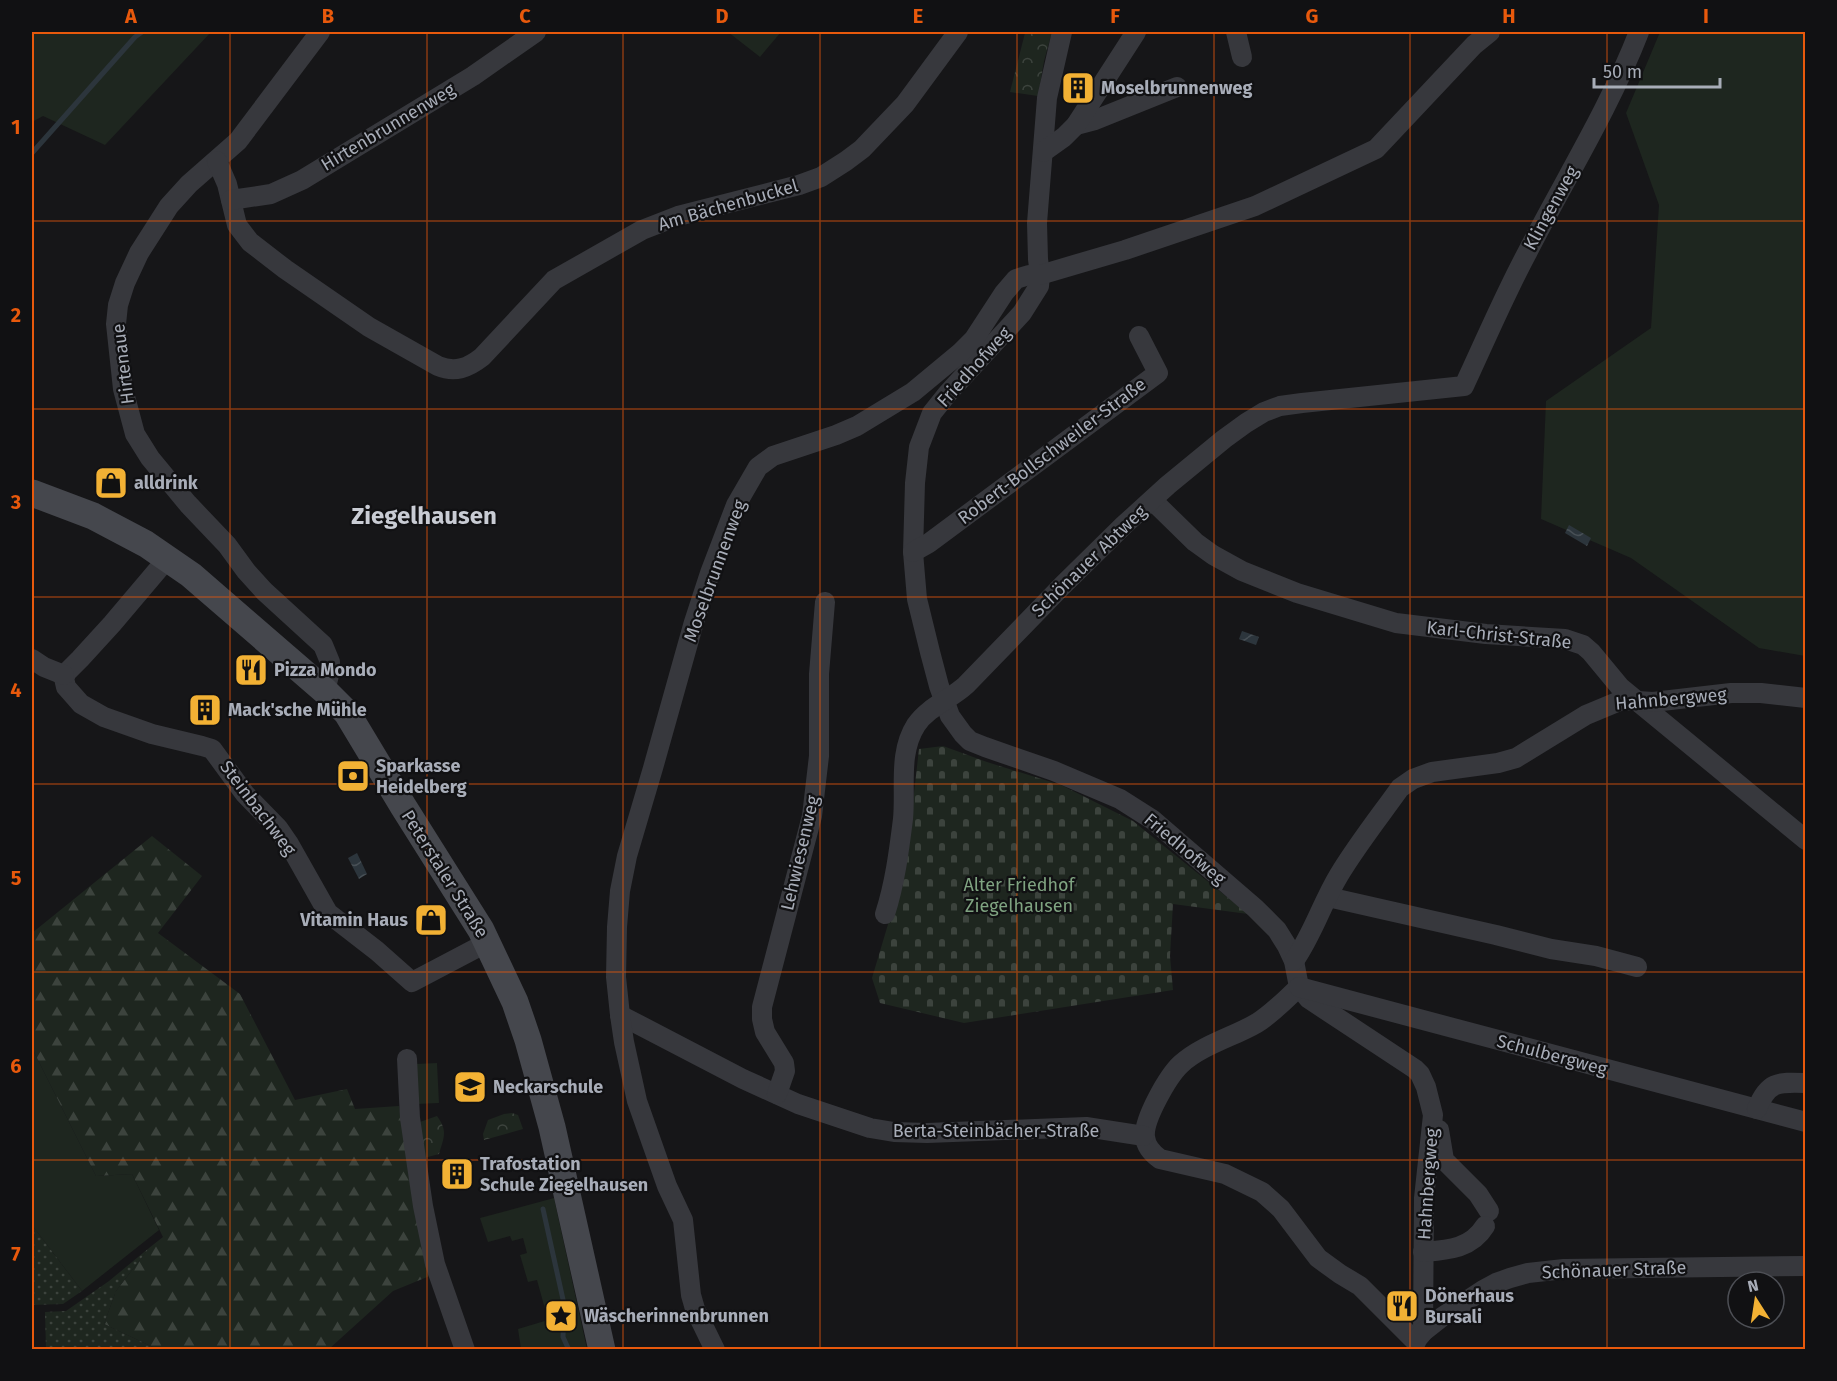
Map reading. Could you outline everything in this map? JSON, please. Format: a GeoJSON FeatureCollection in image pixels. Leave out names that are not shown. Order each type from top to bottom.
{"type":"FeatureCollection","features":[{"type":"Feature","properties":{"kind":"main road","name":"Peterstaler Straße"},"geometry":{"type":"LineString","coordinates":[[32,493],[100,519],[146,544],[199,582],[326,691],[347,713],[466,904],[488,942],[515,1002],[542,1087],[602,1350]]}},
{"type":"Feature","properties":{"kind":"street","name":"Hirtenaue"},"geometry":{"type":"LineString","coordinates":[[320,32],[238,141],[189,184],[169,206],[139,253],[125,283],[118,305],[116,324],[123,389],[135,434],[150,458],[188,504],[227,545],[246,571],[264,591],[323,645],[330,662],[326,691]]}},
{"type":"Feature","properties":{"kind":"street","name":"Hirtenbrunnenweg"},"geometry":{"type":"LineString","coordinates":[[231,200],[271,194],[302,180],[473,76],[536,32]]}},
{"type":"Feature","properties":{"kind":"street","name":"Am Bächenbuckel"},"geometry":{"type":"LineString","coordinates":[[217,161],[227,184],[237,225],[244,235],[285,269],[369,327],[447,370],[460,369],[475,363],[482,357],[554,280],[642,230],[678,216],[800,185],[821,177],[846,161],[905,104],[958,32]]}},
{"type":"Feature","properties":{"kind":"street"},"geometry":{"type":"LineString","coordinates":[[1040,275],[1037,223],[1047,98],[1062,32]]}},
{"type":"Feature","properties":{"kind":"street"},"geometry":{"type":"LineString","coordinates":[[1043,152],[1064,137],[1081,118],[1136,32]]}},
{"type":"Feature","properties":{"kind":"street"},"geometry":{"type":"LineString","coordinates":[[1236,32],[1242,57]]}},
{"type":"Feature","properties":{"kind":"street","name":"Moselbrunnenweg"},"geometry":{"type":"LineString","coordinates":[[715,1350],[695,1309],[691,1295],[683,1220],[667,1186],[637,1101],[620,1015],[615,951],[620,891],[627,856],[694,622],[729,522],[758,467],[773,456],[857,426],[913,392],[974,339],[1004,293],[1017,279],[1029,275],[1040,275],[1125,250],[1255,206],[1376,149],[1474,45],[1490,32]]}},
{"type":"Feature","properties":{"kind":"street","name":"Klingenweg"},"geometry":{"type":"LineString","coordinates":[[1464,386],[1526,254],[1594,130],[1628,61],[1639,32]]}},
{"type":"Feature","properties":{"kind":"street"},"geometry":{"type":"LineString","coordinates":[[1081,118],[1095,120],[1176,87]]}},
{"type":"Feature","properties":{"kind":"street","name":"Friedhofweg"},"geometry":{"type":"LineString","coordinates":[[1040,275],[1036,292],[1023,313],[932,413],[919,447],[915,483],[913,552],[917,599],[945,702],[957,727],[970,741],[1054,771],[1120,799],[1153,820],[1271,924],[1284,941],[1294,961],[1299,987]]}},
{"type":"Feature","properties":{"kind":"street","name":"Robert-Bollschweiler-Straße"},"geometry":{"type":"LineString","coordinates":[[913,552],[929,543],[1158,373],[1138,336]]}},
{"type":"Feature","properties":{"kind":"street","name":"Schönauer Abtweg"},"geometry":{"type":"LineString","coordinates":[[885,914],[894,886],[902,828],[904,756],[917,723],[971,681],[1124,525],[1224,439],[1246,423],[1272,409],[1349,397],[1464,386]]}},
{"type":"Feature","properties":{"kind":"street","name":"Karl-Christ-Straße"},"geometry":{"type":"LineString","coordinates":[[1152,501],[1213,555],[1242,571],[1296,593],[1415,626],[1486,634],[1565,639],[1583,645],[1620,687],[1806,840]]}},
{"type":"Feature","properties":{"kind":"street"},"geometry":{"type":"LineString","coordinates":[[32,659],[64,675],[112,624],[167,559]]}},
{"type":"Feature","properties":{"kind":"street","name":"Lehwiesenweg"},"geometry":{"type":"LineString","coordinates":[[777,1094],[785,1071],[784,1063],[765,1032],[762,1007],[812,816],[819,756],[819,674],[825,602]]}},
{"type":"Feature","properties":{"kind":"street","name":"Steinbachweg"},"geometry":{"type":"LineString","coordinates":[[64,675],[67,690],[81,704],[99,715],[152,735],[208,747],[215,752],[240,787],[278,828],[328,913],[412,982],[488,942]]}},
{"type":"Feature","properties":{"kind":"street","name":"Hahnbergweg"},"geometry":{"type":"LineString","coordinates":[[1294,961],[1309,938],[1344,867],[1400,788],[1407,783],[1432,772],[1498,763],[1516,758],[1593,711],[1622,700],[1653,702],[1731,693],[1761,693],[1806,698]]}},
{"type":"Feature","properties":{"kind":"street"},"geometry":{"type":"LineString","coordinates":[[1328,897],[1637,967]]}},
{"type":"Feature","properties":{"kind":"street"},"geometry":{"type":"LineString","coordinates":[[1299,987],[1266,1018],[1199,1052],[1180,1065],[1160,1092],[1144,1136],[1149,1149],[1160,1159],[1225,1174],[1262,1192],[1289,1219],[1313,1253],[1324,1263],[1360,1286],[1418,1341]]}},
{"type":"Feature","properties":{"kind":"street","name":"Hahnbergweg"},"geometry":{"type":"LineString","coordinates":[[1299,987],[1314,1003],[1418,1071],[1426,1087],[1433,1115],[1424,1198],[1418,1341]]}},
{"type":"Feature","properties":{"kind":"street","name":"Schulbergweg"},"geometry":{"type":"LineString","coordinates":[[1299,987],[1806,1122]]}},
{"type":"Feature","properties":{"kind":"street","name":"Berta-Steinbächer-Straße"},"geometry":{"type":"LineString","coordinates":[[620,1015],[798,1104],[841,1120],[885,1131],[957,1133],[1086,1127],[1144,1136]]}},
{"type":"Feature","properties":{"kind":"street"},"geometry":{"type":"LineString","coordinates":[[407,1059],[410,1118],[423,1206],[435,1264],[465,1350]]}},
{"type":"Feature","properties":{"kind":"street"},"geometry":{"type":"LineString","coordinates":[[1757,1109],[1765,1092],[1774,1084],[1806,1083]]}},
{"type":"Feature","properties":{"kind":"street","name":"Hahnbergweg"},"geometry":{"type":"LineString","coordinates":[[1423,1252],[1450,1249],[1474,1240],[1487,1219],[1478,1194],[1444,1160],[1438,1121],[1433,1115]]}},
{"type":"Feature","properties":{"kind":"street","name":"Schönauer Straße"},"geometry":{"type":"LineString","coordinates":[[1418,1341],[1483,1290],[1528,1273],[1564,1269],[1806,1266]]}},
{"type":"Feature","properties":{"kind":"green space"},"geometry":{"type":"Polygon","coordinates":[[[32,32],[211,32],[105,145],[43,116],[32,122],[32,32]]]}},
{"type":"Feature","properties":{"kind":"green space"},"geometry":{"type":"Polygon","coordinates":[[[728,32],[781,32],[760,57],[728,32]]]}},
{"type":"Feature","properties":{"kind":"green space"},"geometry":{"type":"Polygon","coordinates":[[[1023,32],[1052,32],[1038,96],[1010,92],[1025,33],[1023,32]]]}},
{"type":"Feature","properties":{"kind":"green space"},"geometry":{"type":"Polygon","coordinates":[[[1660,32],[1805,32],[1805,656],[1759,648],[1631,558],[1541,519],[1546,401],[1651,328],[1659,205],[1626,113],[1660,32]]]}},
{"type":"Feature","properties":{"kind":"green space","name":"Alter Friedhof Ziegelhausen"},"geometry":{"type":"Polygon","coordinates":[[[943,746],[1061,785],[1133,821],[1248,914],[1173,904],[1170,956],[1173,990],[964,1023],[880,1003],[872,978],[906,864],[919,749],[943,746]]]}},
{"type":"Feature","properties":{"kind":"green space"},"geometry":{"type":"Polygon","coordinates":[[[152,836],[202,876],[158,933],[240,994],[295,1100],[347,1089],[355,1109],[399,1106],[432,1275],[393,1291],[331,1349],[157,1349],[104,1324],[116,1291],[149,1248],[163,1237],[132,1174],[96,1176],[32,1048],[32,933],[152,836]]]}},
{"type":"Feature","properties":{"kind":"green space"},"geometry":{"type":"Polygon","coordinates":[[[32,1048],[96,1176],[132,1174],[159,1230],[82,1291],[32,1225],[32,1048]]]}},
{"type":"Feature","properties":{"kind":"green space"},"geometry":{"type":"Polygon","coordinates":[[[437,1063],[439,1103],[417,1104],[415,1064],[437,1063]]]}},
{"type":"Feature","properties":{"kind":"green space"},"geometry":{"type":"Polygon","coordinates":[[[512,1113],[518,1115],[523,1129],[484,1140],[483,1134],[488,1120],[512,1113]]]}},
{"type":"Feature","properties":{"kind":"green space"},"geometry":{"type":"Polygon","coordinates":[[[437,1116],[444,1130],[439,1154],[424,1158],[417,1123],[437,1116]]]}},
{"type":"Feature","properties":{"kind":"green space"},"geometry":{"type":"Polygon","coordinates":[[[554,1198],[587,1349],[521,1349],[518,1329],[548,1320],[537,1280],[528,1282],[520,1255],[527,1253],[523,1238],[512,1241],[510,1236],[488,1242],[480,1218],[554,1198]]]}},
{"type":"Feature","properties":{"kind":"green space"},"geometry":{"type":"Polygon","coordinates":[[[32,1225],[82,1291],[63,1304],[32,1305],[32,1225]]]}},
{"type":"Feature","properties":{"kind":"green space"},"geometry":{"type":"Polygon","coordinates":[[[149,1248],[116,1291],[104,1324],[157,1349],[46,1349],[45,1312],[66,1311],[109,1281],[149,1248]]]}},
{"type":"Feature","properties":{"kind":"water"},"geometry":{"type":"Polygon","coordinates":[[[1569,525],[1591,538],[1587,546],[1565,533],[1569,525]]]}},
{"type":"Feature","properties":{"kind":"water"},"geometry":{"type":"Polygon","coordinates":[[[1242,631],[1259,637],[1256,645],[1239,639],[1242,631]]]}},
{"type":"Feature","properties":{"kind":"water"},"geometry":{"type":"Polygon","coordinates":[[[357,853],[367,874],[359,879],[348,858],[357,853]]]}},
{"type":"Feature","properties":{"kind":"waterway"},"geometry":{"type":"LineString","coordinates":[[32,153],[135,37],[142,32]]}},
{"type":"Feature","properties":{"kind":"waterway"},"geometry":{"type":"LineString","coordinates":[[543,1209],[564,1304],[563,1337],[569,1350]]}},
{"type":"Feature","properties":{"kind":"place","name":"Moselbrunnenweg"},"geometry":{"type":"Point","coordinates":[1078,88]}},
{"type":"Feature","properties":{"kind":"place","name":"alldrink"},"geometry":{"type":"Point","coordinates":[111,483]}},
{"type":"Feature","properties":{"kind":"place","name":"Pizza Mondo"},"geometry":{"type":"Point","coordinates":[251,670]}},
{"type":"Feature","properties":{"kind":"place","name":"Mack'sche Mühle"},"geometry":{"type":"Point","coordinates":[205,710]}},
{"type":"Feature","properties":{"kind":"place","name":"Sparkasse Heidelberg"},"geometry":{"type":"Point","coordinates":[353,776]}},
{"type":"Feature","properties":{"kind":"place","name":"Vitamin Haus"},"geometry":{"type":"Point","coordinates":[431,920]}},
{"type":"Feature","properties":{"kind":"place","name":"Neckarschule"},"geometry":{"type":"Point","coordinates":[470,1087]}},
{"type":"Feature","properties":{"kind":"place","name":"Trafostation Schule Ziegelhausen"},"geometry":{"type":"Point","coordinates":[457,1174]}},
{"type":"Feature","properties":{"kind":"place","name":"Dönerhaus Bursali"},"geometry":{"type":"Point","coordinates":[1402,1306]}},
{"type":"Feature","properties":{"kind":"place","name":"Wäscherinnenbrunnen"},"geometry":{"type":"Point","coordinates":[561,1316]}},
{"type":"Feature","properties":{"kind":"district","name":"Ziegelhausen"},"geometry":{"type":"Point","coordinates":[424,516]}}]}
